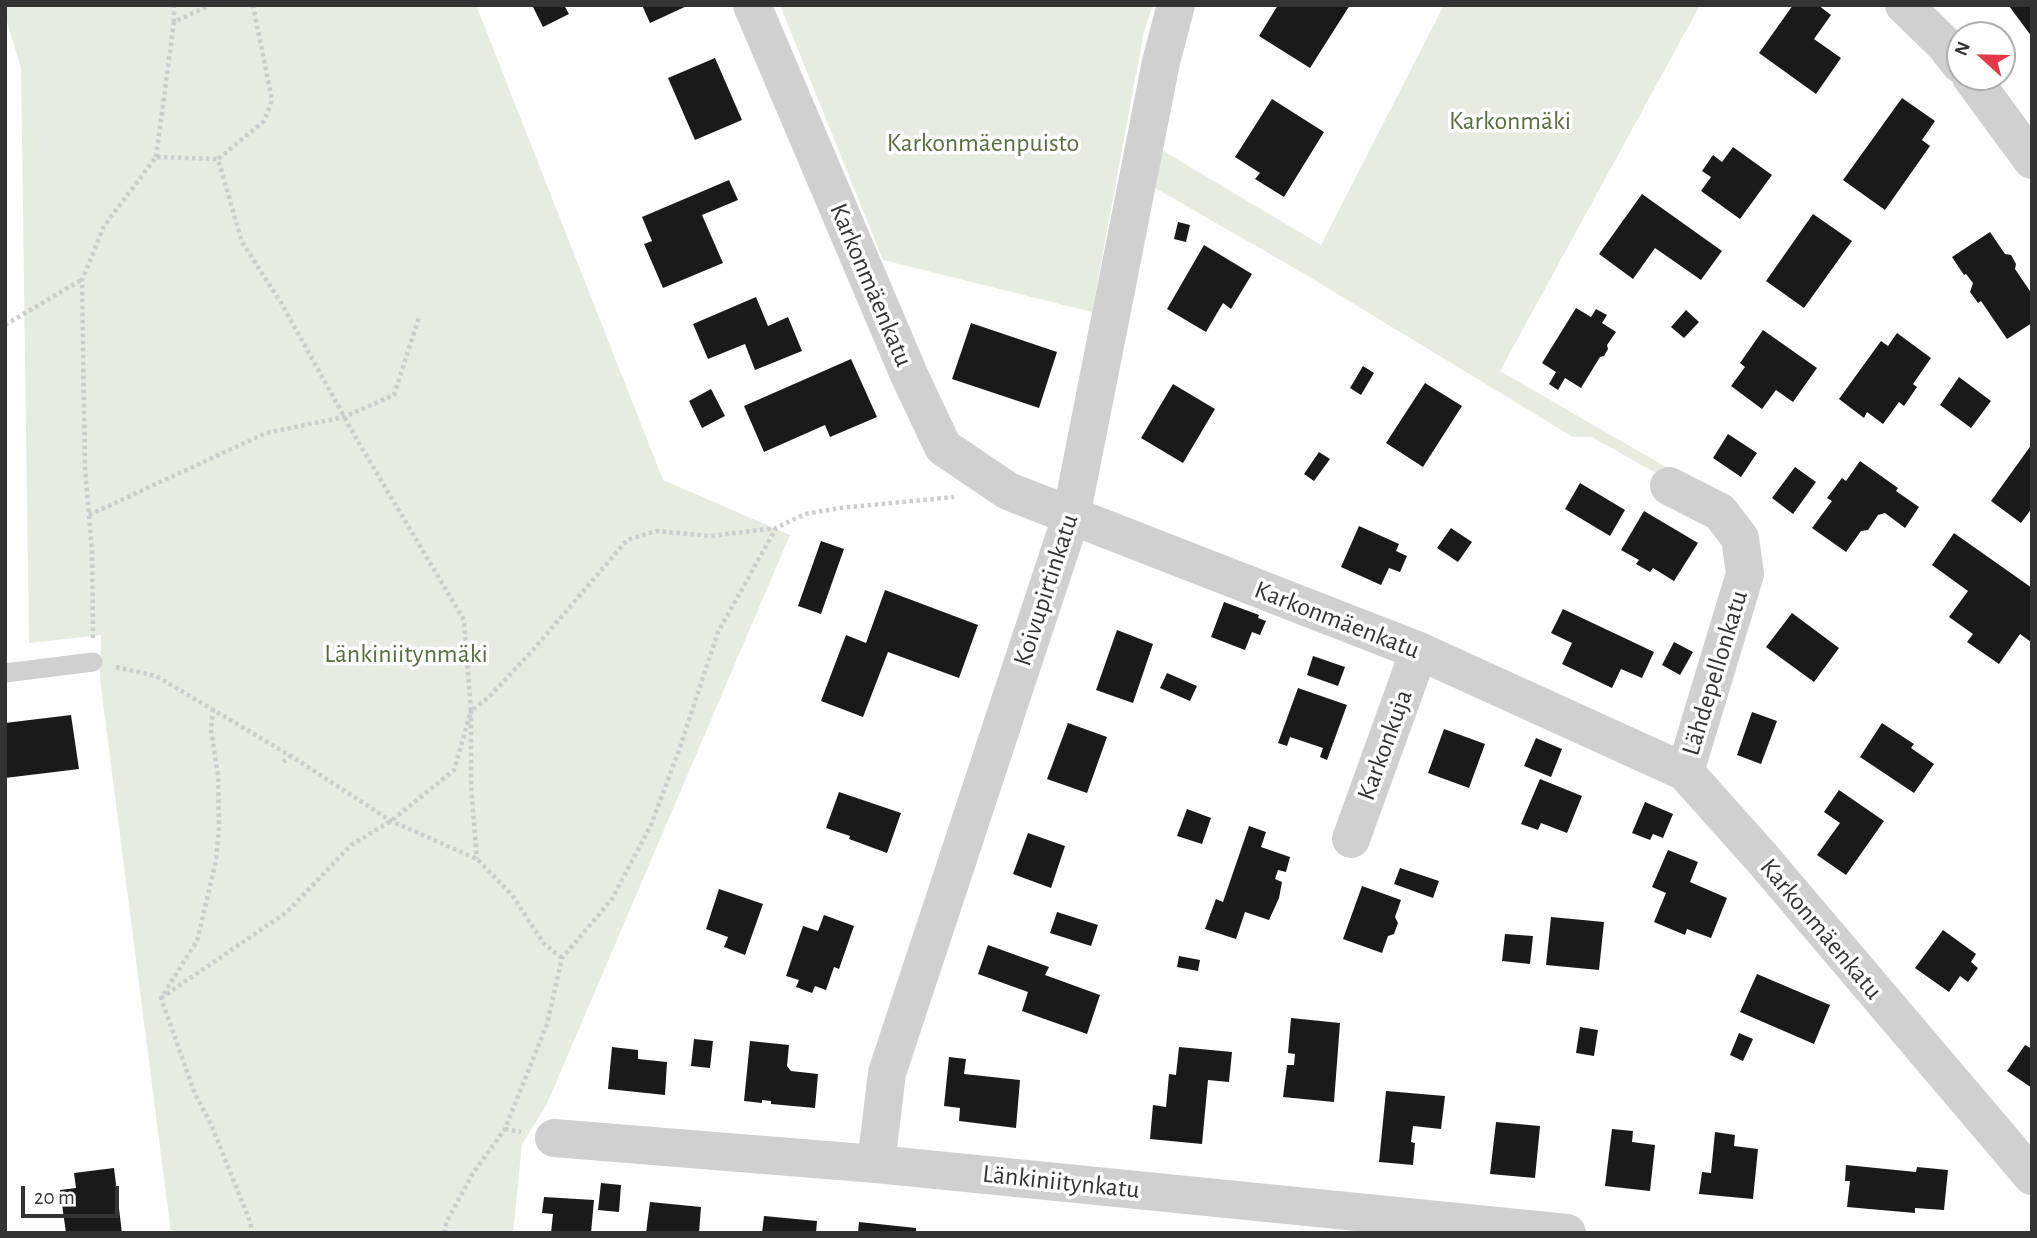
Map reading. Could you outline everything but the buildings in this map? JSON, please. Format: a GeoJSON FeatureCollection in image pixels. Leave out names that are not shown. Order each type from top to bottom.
{"type":"FeatureCollection","features":[{"type":"Feature","properties":{"kind":"street","name":"Karkonmäenkatu"},"geometry":{"type":"LineString","coordinates":[[752,5],[910,377],[943,447],[1009,491],[1419,651],[1685,772],[1761,857],[2032,1176]]}},
{"type":"Feature","properties":{"kind":"street","name":"Koivupirtinkatu"},"geometry":{"type":"LineString","coordinates":[[877,1164],[887,1073],[1071,517],[1161,62],[1176,5]]}},
{"type":"Feature","properties":{"kind":"street"},"geometry":{"type":"LineString","coordinates":[[1904,5],[1946,46]]}},
{"type":"Feature","properties":{"kind":"street"},"geometry":{"type":"LineString","coordinates":[[1981,91],[2032,160]]}},
{"type":"Feature","properties":{"kind":"street","name":"Lähdepellonkatu"},"geometry":{"type":"LineString","coordinates":[[1669,486],[1720,512],[1740,538],[1745,574],[1685,772]]}},
{"type":"Feature","properties":{"kind":"street","name":"Karkonkuja"},"geometry":{"type":"LineString","coordinates":[[1350,839],[1419,651]]}},
{"type":"Feature","properties":{"kind":"street","name":"Länkiniitynkatu"},"geometry":{"type":"LineString","coordinates":[[554,1138],[877,1164],[1567,1233]]}},
{"type":"Feature","properties":{"kind":"lane"},"geometry":{"type":"LineString","coordinates":[[5,673],[93,662]]}},
{"type":"Feature","properties":{"kind":"path"},"geometry":{"type":"LineString","coordinates":[[174,5],[156,157],[104,226],[82,280],[85,469],[92,551],[93,662],[156,676],[291,756],[391,821],[477,859],[512,895],[544,944],[562,958]]}},
{"type":"Feature","properties":{"kind":"path"},"geometry":{"type":"LineString","coordinates":[[174,22],[210,5]]}},
{"type":"Feature","properties":{"kind":"path"},"geometry":{"type":"LineString","coordinates":[[156,157],[218,159],[264,121],[272,100],[253,5]]}},
{"type":"Feature","properties":{"kind":"path"},"geometry":{"type":"LineString","coordinates":[[218,159],[242,242],[283,306],[344,417],[464,620],[477,859]]}},
{"type":"Feature","properties":{"kind":"path"},"geometry":{"type":"LineString","coordinates":[[5,325],[82,280]]}},
{"type":"Feature","properties":{"kind":"path"},"geometry":{"type":"LineString","coordinates":[[89,515],[265,433],[344,417],[394,395],[419,317]]}},
{"type":"Feature","properties":{"kind":"path"},"geometry":{"type":"LineString","coordinates":[[161,998],[287,912],[351,845],[391,821],[454,770],[471,712],[489,697],[533,650],[627,540],[656,531],[711,536],[776,528],[805,514],[840,508],[957,497]]}},
{"type":"Feature","properties":{"kind":"path"},"geometry":{"type":"LineString","coordinates":[[444,1233],[447,1221],[473,1173],[505,1129],[547,1024],[562,958],[612,899],[651,825],[718,632],[776,528]]}},
{"type":"Feature","properties":{"kind":"path"},"geometry":{"type":"LineString","coordinates":[[161,998],[197,941],[216,861],[219,827],[218,775],[211,730],[213,709]]}},
{"type":"Feature","properties":{"kind":"path"},"geometry":{"type":"LineString","coordinates":[[283,762],[291,756]]}},
{"type":"Feature","properties":{"kind":"path"},"geometry":{"type":"LineString","coordinates":[[161,998],[195,1094],[211,1124],[251,1224],[251,1233]]}},
{"type":"Feature","properties":{"kind":"green space","name":"Länkiniitynmäki"},"geometry":{"type":"Polygon","coordinates":[[[5,5],[476,5],[663,480],[790,535],[546,1106],[522,1144],[513,1233],[171,1233],[100,679],[101,635],[29,643],[21,68],[5,15],[5,5]]]}},
{"type":"Feature","properties":{"kind":"green space","name":"Karkonmäenpuisto"},"geometry":{"type":"Polygon","coordinates":[[[780,5],[1153,5],[1144,31],[1092,312],[883,260],[780,5]]]}},
{"type":"Feature","properties":{"kind":"green space","name":"Karkonmäki"},"geometry":{"type":"Polygon","coordinates":[[[1444,5],[1700,5],[1500,371],[1666,467],[1661,476],[1592,437],[1573,437],[1303,273],[1150,185],[1160,149],[1321,245],[1444,5]]]}}]}
